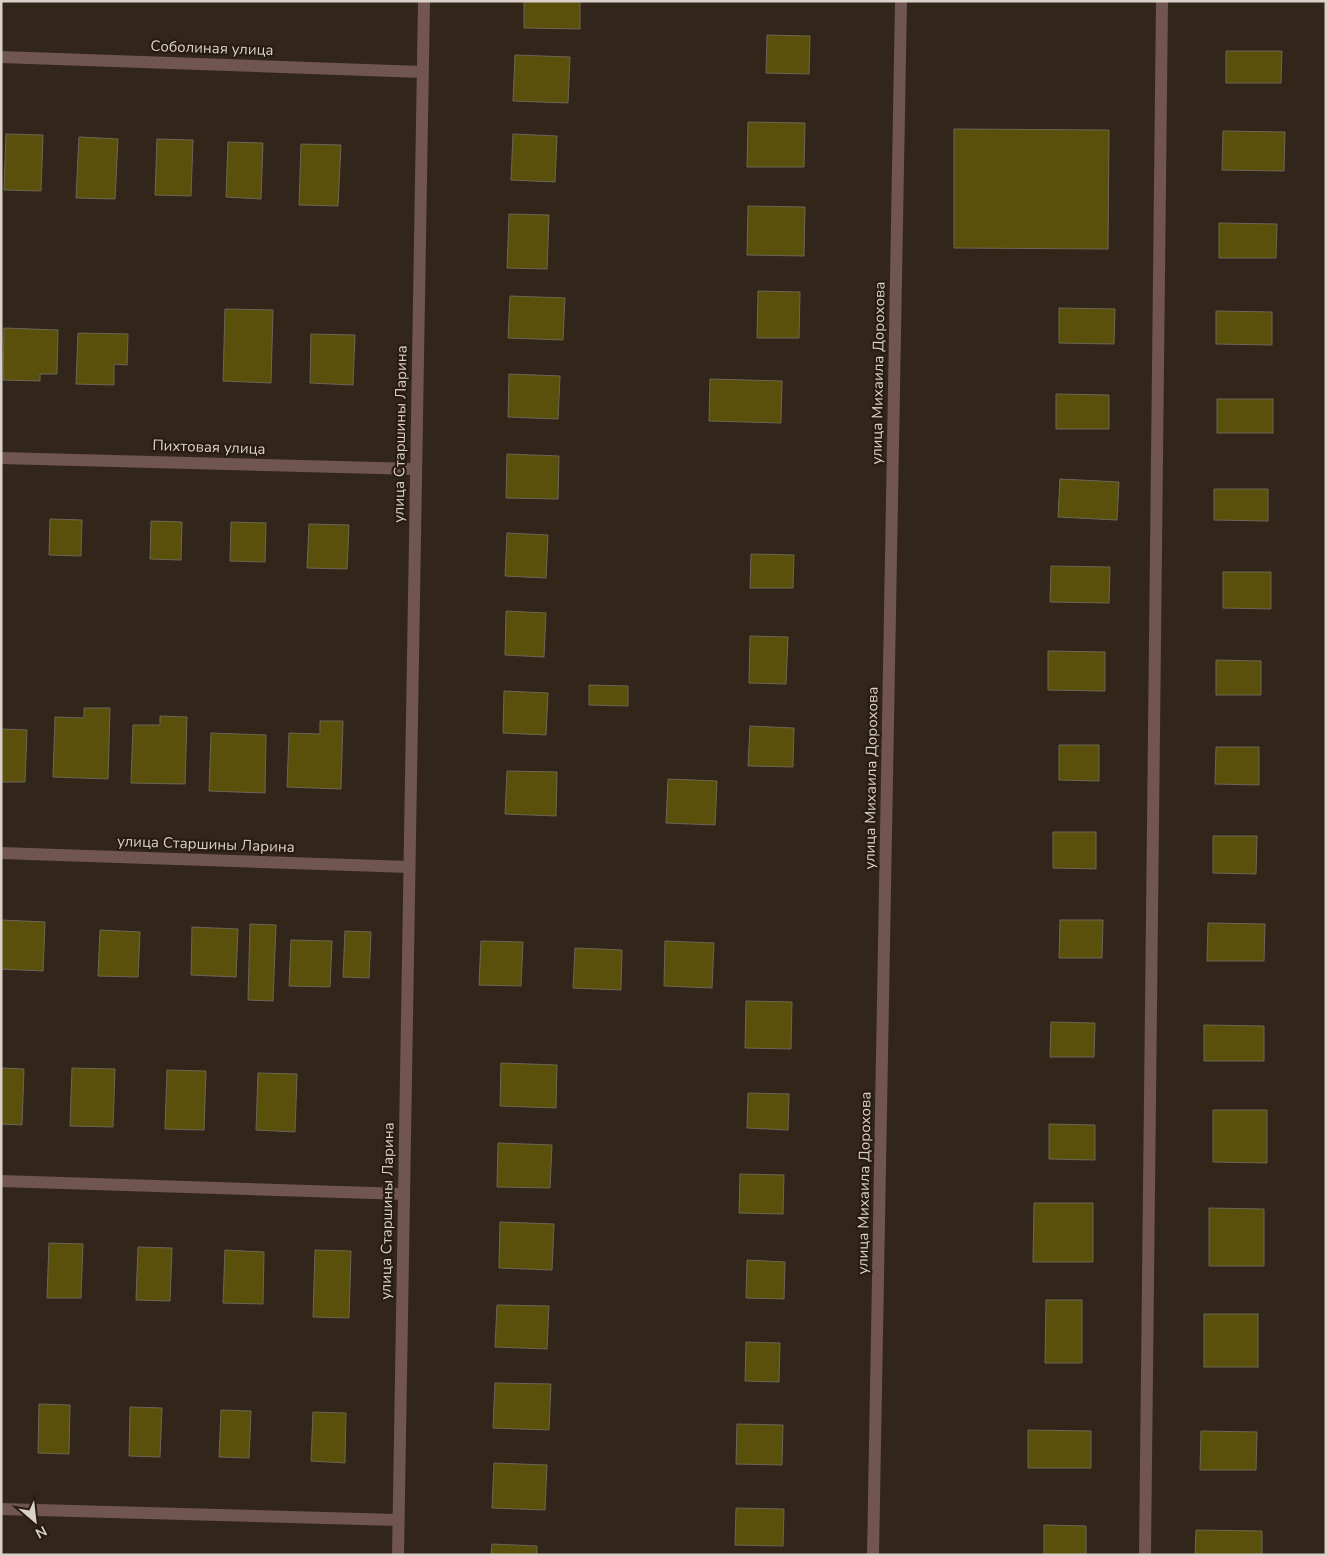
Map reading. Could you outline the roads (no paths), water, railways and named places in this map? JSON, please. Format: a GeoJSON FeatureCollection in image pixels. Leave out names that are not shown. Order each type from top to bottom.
{"type":"FeatureCollection","features":[{"type":"Feature","properties":{"kind":"street","name":"улица Старшины Ларина"},"geometry":{"type":"LineString","coordinates":[[398,1555],[424,1]]}},
{"type":"Feature","properties":{"kind":"street","name":"улица Михаила Дорохова"},"geometry":{"type":"LineString","coordinates":[[873,1555],[901,1]]}},
{"type":"Feature","properties":{"kind":"street"},"geometry":{"type":"LineString","coordinates":[[1145,1555],[1162,1]]}},
{"type":"Feature","properties":{"kind":"street","name":"Соболиная улица"},"geometry":{"type":"LineString","coordinates":[[1,57],[422,72]]}},
{"type":"Feature","properties":{"kind":"street","name":"Пихтовая улица"},"geometry":{"type":"LineString","coordinates":[[1,458],[416,469]]}},
{"type":"Feature","properties":{"kind":"street","name":"улица Старшины Ларина"},"geometry":{"type":"LineString","coordinates":[[1,853],[409,867]]}},
{"type":"Feature","properties":{"kind":"street"},"geometry":{"type":"LineString","coordinates":[[1,1181],[404,1194]]}},
{"type":"Feature","properties":{"kind":"street"},"geometry":{"type":"LineString","coordinates":[[1,1509],[398,1520]]}}]}
